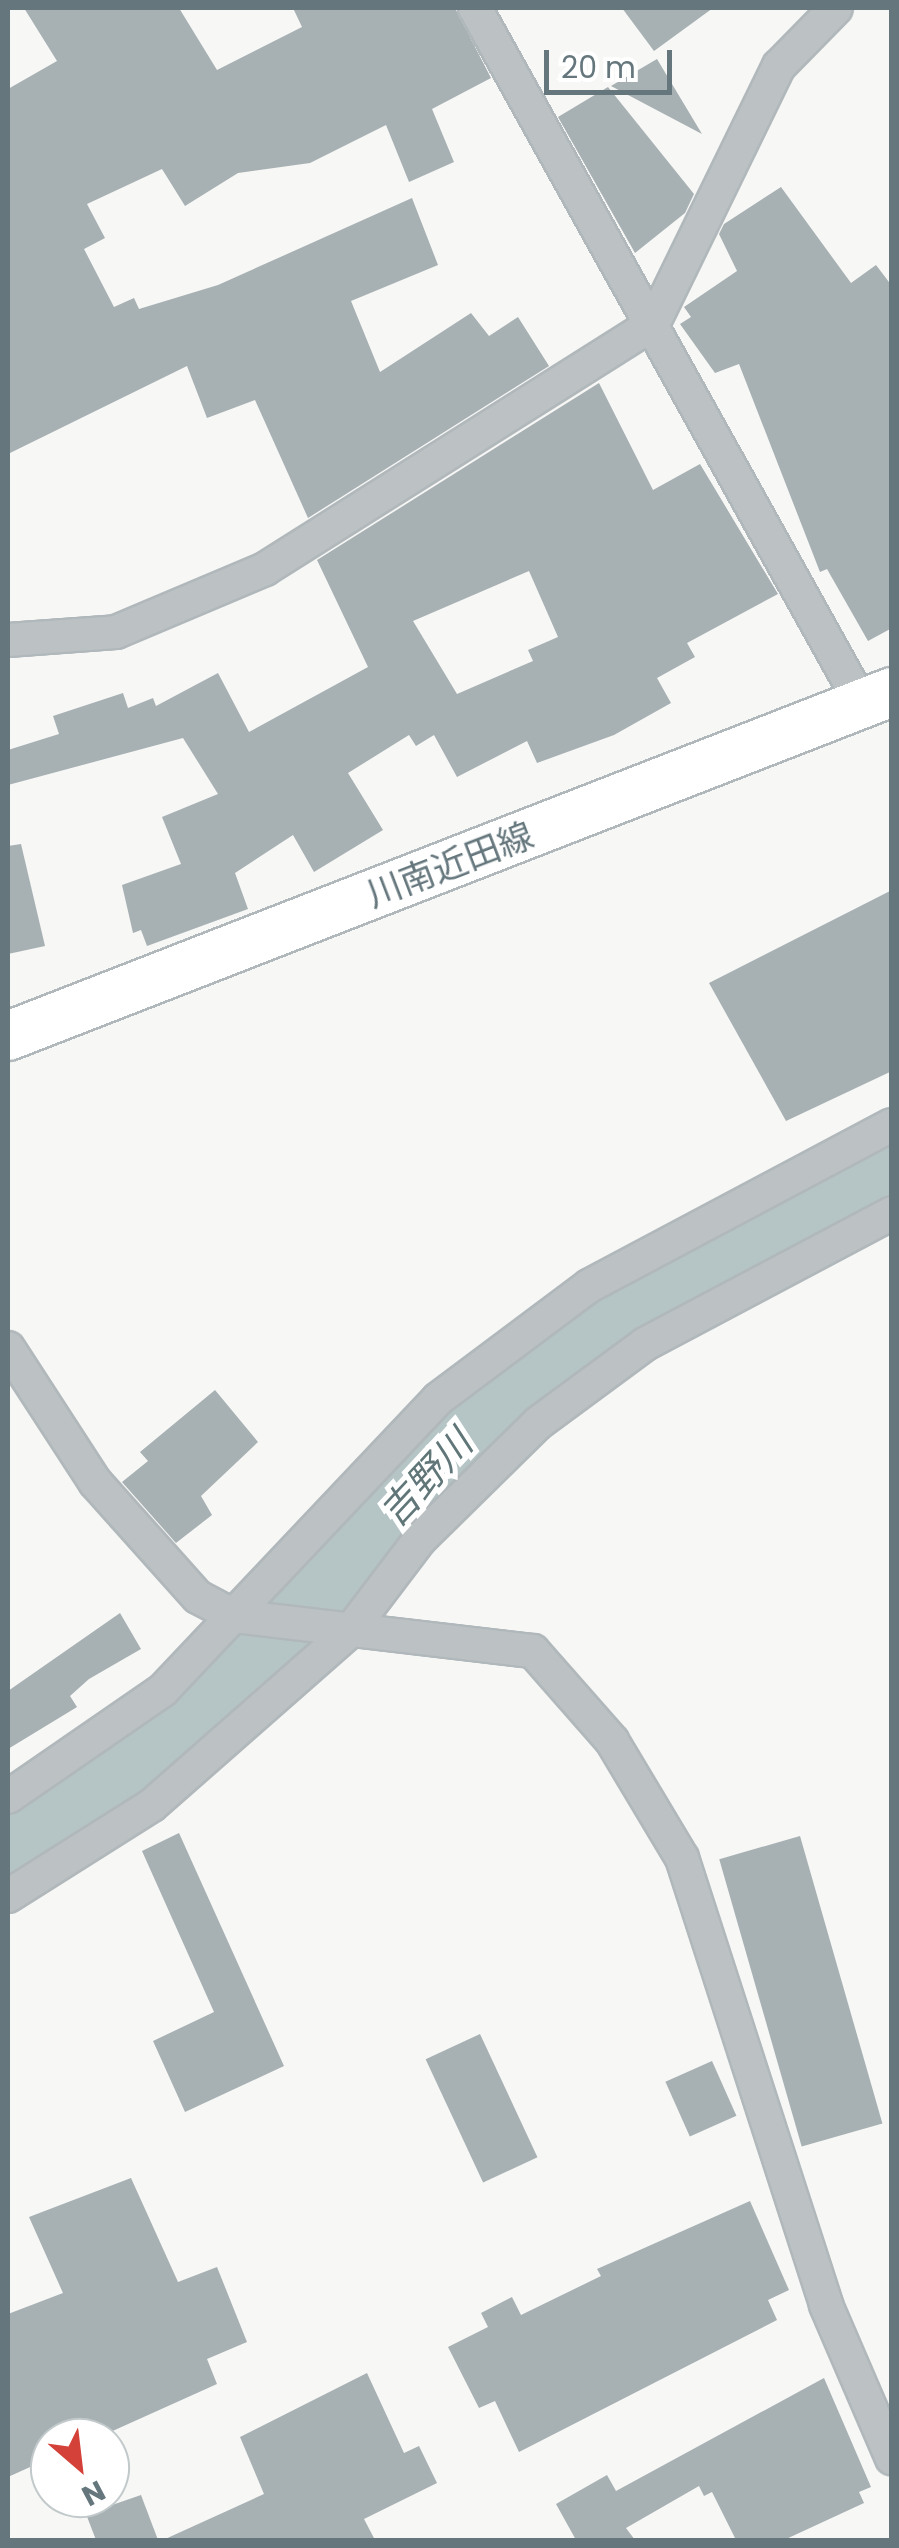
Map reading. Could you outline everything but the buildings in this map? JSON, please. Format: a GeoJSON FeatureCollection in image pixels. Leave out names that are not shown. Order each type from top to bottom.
{"type":"FeatureCollection","features":[{"type":"Feature","properties":{"kind":"main road","name":"川南近田線"},"geometry":{"type":"LineString","coordinates":[[8,1036],[877,699]]}},
{"type":"Feature","properties":{"kind":"street"},"geometry":{"type":"LineString","coordinates":[[475,8],[653,324],[877,699]]}},
{"type":"Feature","properties":{"kind":"street"},"geometry":{"type":"LineString","coordinates":[[8,640],[116,632],[265,569],[653,324],[779,66],[836,8]]}},
{"type":"Feature","properties":{"kind":"street"},"geometry":{"type":"LineString","coordinates":[[8,1797],[163,1690],[247,1618],[438,1399],[588,1286],[892,1125]]}},
{"type":"Feature","properties":{"kind":"street"},"geometry":{"type":"LineString","coordinates":[[8,1896],[152,1805],[340,1628],[420,1539],[538,1423],[645,1344],[892,1213]]}},
{"type":"Feature","properties":{"kind":"street"},"geometry":{"type":"LineString","coordinates":[[8,1348],[95,1482],[198,1597],[247,1618],[533,1651],[612,1741],[682,1858],[826,2305],[892,2458]]}},
{"type":"Feature","properties":{"kind":"waterway","name":"吉野川"},"geometry":{"type":"LineString","coordinates":[[8,1847],[194,1724],[269,1658],[440,1454],[535,1377],[892,1169]]}}]}
